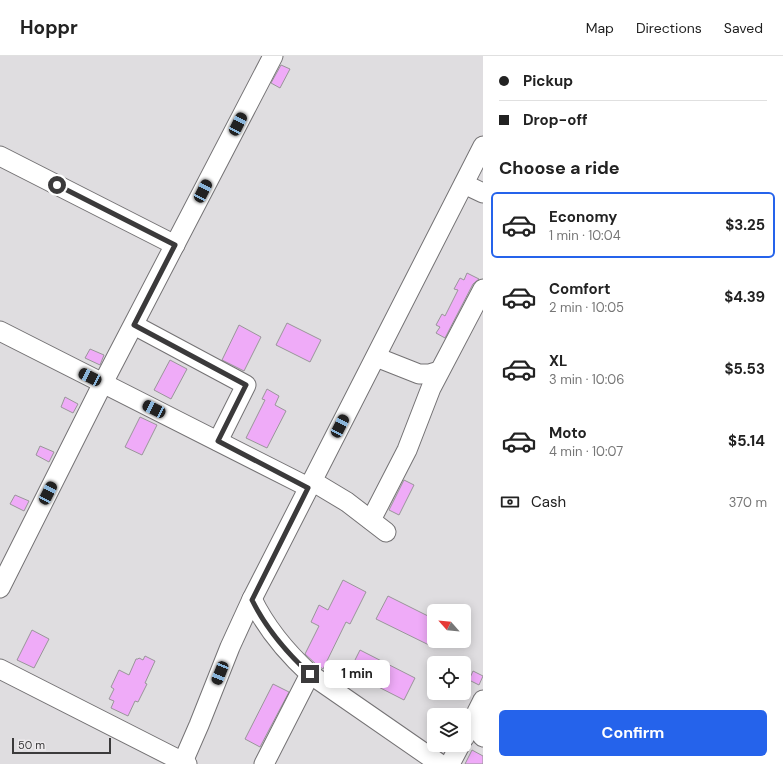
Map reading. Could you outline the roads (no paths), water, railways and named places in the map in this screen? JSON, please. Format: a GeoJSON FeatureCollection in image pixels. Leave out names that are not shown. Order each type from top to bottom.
{"type":"FeatureCollection","features":[{"type":"Feature","properties":{"kind":"street"},"geometry":{"type":"LineString","coordinates":[[0,588],[103,383],[273,56]]}},
{"type":"Feature","properties":{"kind":"street"},"geometry":{"type":"LineString","coordinates":[[0,669],[184,763],[230,646],[252,600],[483,146]]}},
{"type":"Feature","properties":{"kind":"street"},"geometry":{"type":"LineString","coordinates":[[0,156],[175,245]]}},
{"type":"Feature","properties":{"kind":"street"},"geometry":{"type":"LineString","coordinates":[[464,184],[483,194]]}},
{"type":"Feature","properties":{"kind":"street"},"geometry":{"type":"LineString","coordinates":[[371,520],[407,450],[425,400],[439,371],[483,289]]}},
{"type":"Feature","properties":{"kind":"street"},"geometry":{"type":"LineString","coordinates":[[134,325],[246,385],[218,441]]}},
{"type":"Feature","properties":{"kind":"street"},"geometry":{"type":"LineString","coordinates":[[0,331],[218,441],[347,502],[386,532]]}},
{"type":"Feature","properties":{"kind":"street"},"geometry":{"type":"LineString","coordinates":[[376,357],[420,374],[429,374],[439,371]]}},
{"type":"Feature","properties":{"kind":"street"},"geometry":{"type":"LineString","coordinates":[[252,600],[272,634],[293,658],[310,674],[440,764]]}},
{"type":"Feature","properties":{"kind":"street"},"geometry":{"type":"LineString","coordinates":[[264,764],[310,674]]}},
{"type":"Feature","properties":{"kind":"street"},"geometry":{"type":"LineString","coordinates":[[471,724],[483,700]]}},
{"type":"Feature","properties":{"kind":"street"},"geometry":{"type":"LineString","coordinates":[[471,732],[483,738]]}},
{"type":"Feature","properties":{"kind":"street"},"geometry":{"type":"LineString","coordinates":[[450,764],[456,752]]}}]}
